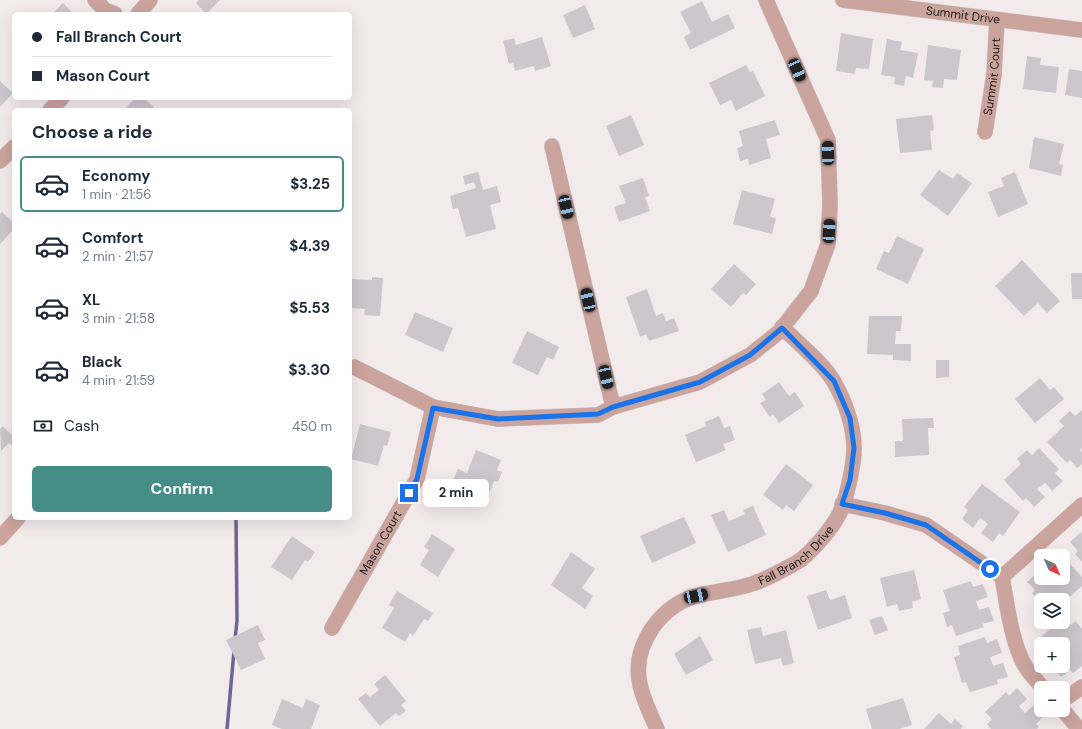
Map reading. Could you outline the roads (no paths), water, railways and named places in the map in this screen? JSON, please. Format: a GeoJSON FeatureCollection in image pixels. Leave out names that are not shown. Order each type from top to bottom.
{"type":"FeatureCollection","features":[{"type":"Feature","properties":{"kind":"street"},"geometry":{"type":"LineString","coordinates":[[95,0],[105,10],[110,12]]}},
{"type":"Feature","properties":{"kind":"street"},"geometry":{"type":"LineString","coordinates":[[140,12],[150,0]]}},
{"type":"Feature","properties":{"kind":"street"},"geometry":{"type":"LineString","coordinates":[[354,367],[433,408],[498,419],[598,414],[613,407],[700,382],[750,355],[782,328],[811,291],[828,244],[830,206],[828,140],[766,0]]}},
{"type":"Feature","properties":{"kind":"street","name":"Summit Drive"},"geometry":{"type":"LineString","coordinates":[[843,0],[1082,30]]}},
{"type":"Feature","properties":{"kind":"street","name":"Summit Court"},"geometry":{"type":"LineString","coordinates":[[985,132],[994,74],[997,20]]}},
{"type":"Feature","properties":{"kind":"street"},"geometry":{"type":"LineString","coordinates":[[52,108],[60,100]]}},
{"type":"Feature","properties":{"kind":"street"},"geometry":{"type":"LineString","coordinates":[[552,146],[613,407]]}},
{"type":"Feature","properties":{"kind":"street","name":"Fall Branch Drive"},"geometry":{"type":"LineString","coordinates":[[657,729],[643,699],[638,670],[639,655],[643,642],[659,618],[682,601],[696,596],[753,584],[798,562],[818,542],[838,518],[850,480],[854,448],[850,418],[834,381],[782,328]]}},
{"type":"Feature","properties":{"kind":"street","name":"Mason Court"},"geometry":{"type":"LineString","coordinates":[[332,628],[417,479],[433,408]]}},
{"type":"Feature","properties":{"kind":"street"},"geometry":{"type":"LineString","coordinates":[[842,504],[885,513],[926,525],[1002,577],[1010,621],[1019,650],[1027,669],[1038,681]]}},
{"type":"Feature","properties":{"kind":"street"},"geometry":{"type":"LineString","coordinates":[[1002,577],[1082,505]]}},
{"type":"Feature","properties":{"kind":"street"},"geometry":{"type":"LineString","coordinates":[[0,538],[16,520]]}},
{"type":"Feature","properties":{"kind":"street"},"geometry":{"type":"LineString","coordinates":[[1070,695],[1082,687]]}},
{"type":"Feature","properties":{"kind":"street"},"geometry":{"type":"LineString","coordinates":[[1069,717],[1079,729]]}},
{"type":"Feature","properties":{"kind":"waterway"},"geometry":{"type":"LineString","coordinates":[[235,639],[237,621],[236,520]]}},
{"type":"Feature","properties":{"kind":"waterway"},"geometry":{"type":"LineString","coordinates":[[227,729],[234,651]]}}]}
